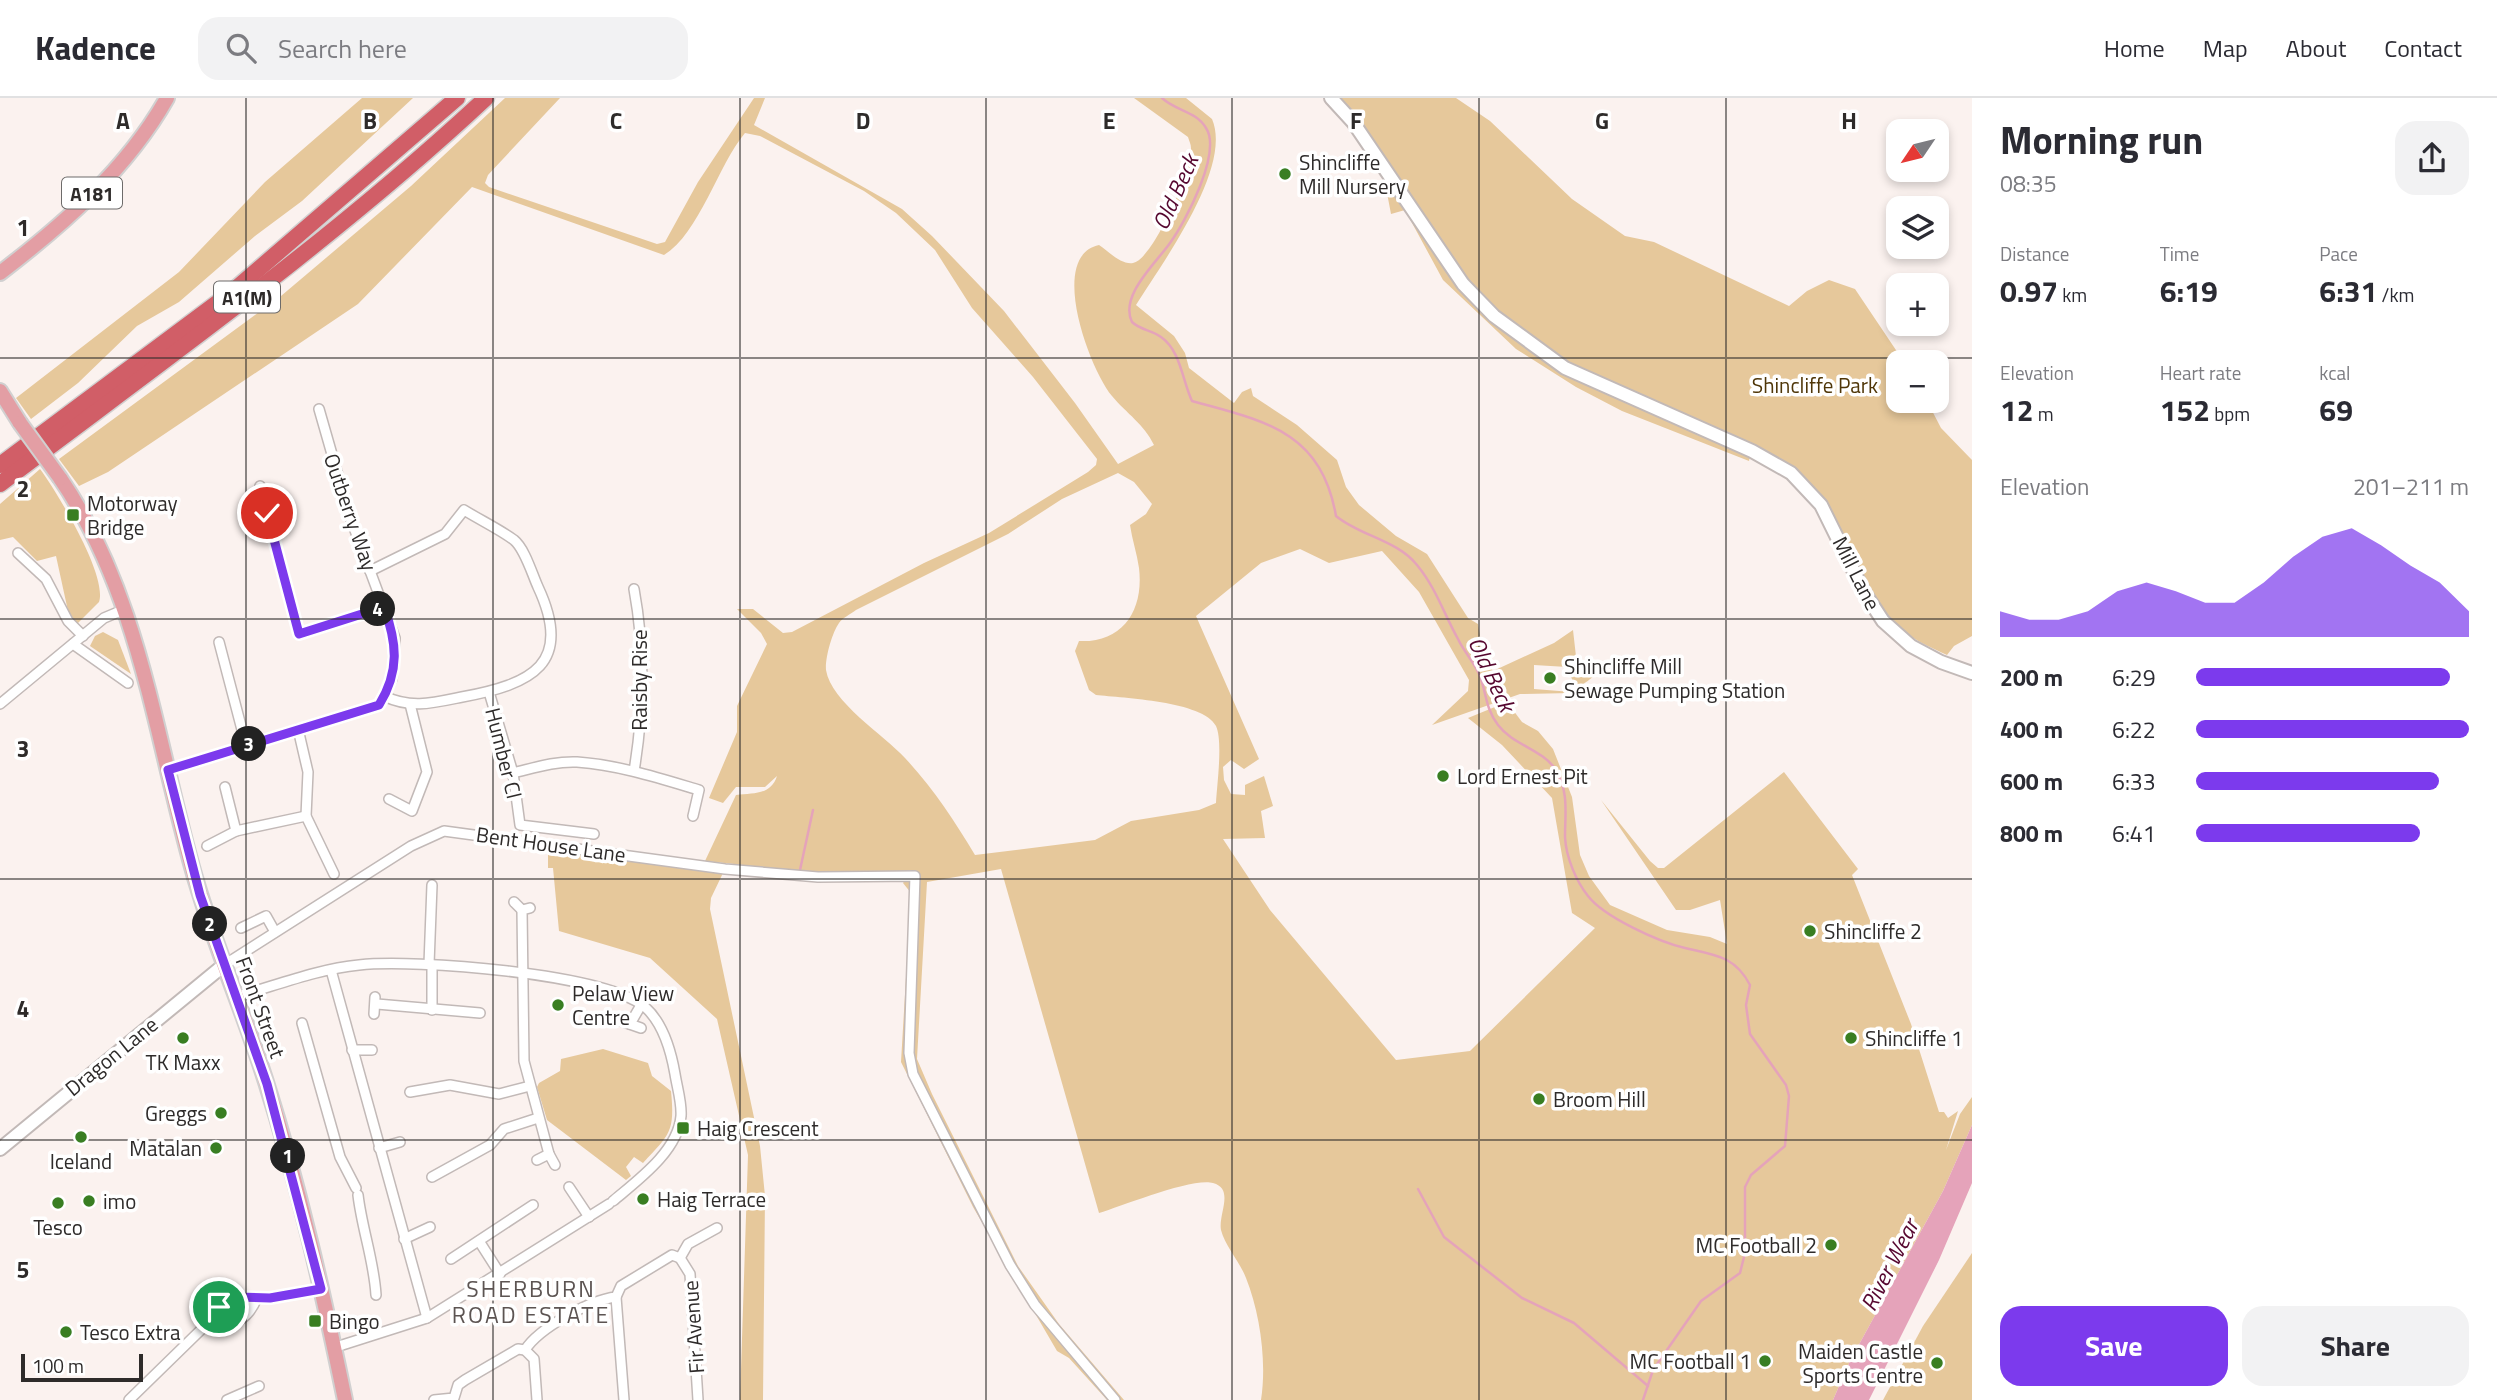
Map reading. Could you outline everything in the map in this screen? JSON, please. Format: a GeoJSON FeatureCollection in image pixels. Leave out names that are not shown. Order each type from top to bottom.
{"type":"FeatureCollection","features":[{"type":"Feature","properties":{"kind":"highway","name":"A1(M)"},"geometry":{"type":"LineString","coordinates":[[0,465],[232,292],[457,98]]}},
{"type":"Feature","properties":{"kind":"highway","name":"A1(M)"},"geometry":{"type":"LineString","coordinates":[[0,484],[264,283],[448,133],[486,98]]}},
{"type":"Feature","properties":{"kind":"main road","name":"A181"},"geometry":{"type":"LineString","coordinates":[[0,273],[52,233],[96,190],[124,160],[167,98]]}},
{"type":"Feature","properties":{"kind":"main road","name":"Mill Lane"},"geometry":{"type":"LineString","coordinates":[[1331,98],[1353,122],[1463,284],[1493,316],[1565,368],[1758,454],[1791,473],[1821,505],[1864,592],[1889,627],[1918,650],[1972,673]]}},
{"type":"Feature","properties":{"kind":"main road"},"geometry":{"type":"LineString","coordinates":[[0,391],[20,423]]}},
{"type":"Feature","properties":{"kind":"main road"},"geometry":{"type":"LineString","coordinates":[[0,405],[20,423]]}},
{"type":"Feature","properties":{"kind":"main road","name":"Front Street"},"geometry":{"type":"LineString","coordinates":[[20,423],[60,478],[90,529],[123,610],[147,684],[191,865],[267,1084],[321,1289],[345,1400]]}},
{"type":"Feature","properties":{"kind":"main road","name":"Dragon Lane"},"geometry":{"type":"LineString","coordinates":[[0,1149],[224,965]]}},
{"type":"Feature","properties":{"kind":"street","name":"Outberry Way"},"geometry":{"type":"LineString","coordinates":[[318,409],[370,571],[395,638],[392,679],[384,696]]}},
{"type":"Feature","properties":{"kind":"street"},"geometry":{"type":"LineString","coordinates":[[260,486],[299,634],[384,607]]}},
{"type":"Feature","properties":{"kind":"street"},"geometry":{"type":"LineString","coordinates":[[168,770],[379,705],[384,696],[402,705],[489,692],[520,680],[547,659],[553,638],[548,608],[516,542],[464,510],[445,534],[370,571]]}},
{"type":"Feature","properties":{"kind":"street"},"geometry":{"type":"LineString","coordinates":[[18,552],[46,579],[68,621],[83,636]]}},
{"type":"Feature","properties":{"kind":"street","name":"Raisby Rise"},"geometry":{"type":"LineString","coordinates":[[634,771],[641,731],[640,677],[643,653],[635,589]]}},
{"type":"Feature","properties":{"kind":"street"},"geometry":{"type":"LineString","coordinates":[[0,704],[104,618],[123,610]]}},
{"type":"Feature","properties":{"kind":"street"},"geometry":{"type":"LineString","coordinates":[[219,642],[246,745]]}},
{"type":"Feature","properties":{"kind":"street"},"geometry":{"type":"LineString","coordinates":[[73,644],[128,683]]}},
{"type":"Feature","properties":{"kind":"street","name":"Humber Cl"},"geometry":{"type":"LineString","coordinates":[[489,692],[513,773],[520,825],[594,834]]}},
{"type":"Feature","properties":{"kind":"street"},"geometry":{"type":"LineString","coordinates":[[389,800],[412,811],[427,772],[411,704]]}},
{"type":"Feature","properties":{"kind":"street"},"geometry":{"type":"LineString","coordinates":[[298,729],[307,772],[306,816],[334,874]]}},
{"type":"Feature","properties":{"kind":"street"},"geometry":{"type":"LineString","coordinates":[[513,773],[552,764],[577,762],[634,771],[699,790],[693,816]]}},
{"type":"Feature","properties":{"kind":"street"},"geometry":{"type":"LineString","coordinates":[[225,787],[236,831]]}},
{"type":"Feature","properties":{"kind":"street"},"geometry":{"type":"LineString","coordinates":[[207,846],[236,831],[306,816]]}},
{"type":"Feature","properties":{"kind":"street","name":"Bent House Lane"},"geometry":{"type":"LineString","coordinates":[[224,965],[425,838],[444,831],[725,869],[818,877],[915,876],[909,1053],[913,1074],[1010,1265],[1035,1305],[1115,1400]]}},
{"type":"Feature","properties":{"kind":"street"},"geometry":{"type":"LineString","coordinates":[[432,885],[432,1010]]}},
{"type":"Feature","properties":{"kind":"street"},"geometry":{"type":"LineString","coordinates":[[514,902],[526,909],[520,974],[521,1034],[538,1118],[555,1165]]}},
{"type":"Feature","properties":{"kind":"street"},"geometry":{"type":"LineString","coordinates":[[241,928],[263,911],[275,932]]}},
{"type":"Feature","properties":{"kind":"street"},"geometry":{"type":"LineString","coordinates":[[235,997],[331,970],[359,965],[430,965],[520,974],[589,986],[645,1007],[667,1041],[681,1114],[669,1147],[611,1203],[427,1318],[335,1347]]}},
{"type":"Feature","properties":{"kind":"street"},"geometry":{"type":"LineString","coordinates":[[331,970],[427,1318]]}},
{"type":"Feature","properties":{"kind":"street"},"geometry":{"type":"LineString","coordinates":[[374,1014],[376,1000],[432,1010],[480,1013]]}},
{"type":"Feature","properties":{"kind":"street"},"geometry":{"type":"LineString","coordinates":[[630,1024],[645,1007]]}},
{"type":"Feature","properties":{"kind":"street"},"geometry":{"type":"LineString","coordinates":[[618,1020],[641,1028]]}},
{"type":"Feature","properties":{"kind":"street"},"geometry":{"type":"LineString","coordinates":[[302,1023],[340,1157],[357,1191],[363,1238],[375,1273],[376,1295]]}},
{"type":"Feature","properties":{"kind":"street"},"geometry":{"type":"LineString","coordinates":[[352,1050],[372,1050]]}},
{"type":"Feature","properties":{"kind":"street"},"geometry":{"type":"LineString","coordinates":[[410,1092],[450,1085],[499,1094],[530,1086]]}},
{"type":"Feature","properties":{"kind":"street"},"geometry":{"type":"LineString","coordinates":[[432,1177],[490,1145],[504,1129],[538,1118]]}},
{"type":"Feature","properties":{"kind":"street"},"geometry":{"type":"LineString","coordinates":[[379,1148],[400,1142]]}},
{"type":"Feature","properties":{"kind":"street"},"geometry":{"type":"LineString","coordinates":[[537,1160],[549,1154]]}},
{"type":"Feature","properties":{"kind":"street"},"geometry":{"type":"LineString","coordinates":[[569,1187],[589,1217]]}},
{"type":"Feature","properties":{"kind":"street"},"geometry":{"type":"LineString","coordinates":[[451,1259],[533,1205]]}},
{"type":"Feature","properties":{"kind":"street"},"geometry":{"type":"LineString","coordinates":[[404,1239],[430,1227]]}},
{"type":"Feature","properties":{"kind":"street"},"geometry":{"type":"LineString","coordinates":[[624,1400],[617,1297],[621,1286],[672,1255],[680,1258],[688,1244],[717,1228]]}},
{"type":"Feature","properties":{"kind":"street"},"geometry":{"type":"LineString","coordinates":[[479,1241],[500,1273]]}},
{"type":"Feature","properties":{"kind":"street","name":"Fir Avenue"},"geometry":{"type":"LineString","coordinates":[[680,1258],[686,1262],[690,1274],[698,1400]]}},
{"type":"Feature","properties":{"kind":"street"},"geometry":{"type":"LineString","coordinates":[[129,1400],[212,1319],[219,1307],[235,1297],[257,1298],[321,1289]]}},
{"type":"Feature","properties":{"kind":"street"},"geometry":{"type":"LineString","coordinates":[[525,1350],[533,1338],[598,1299],[617,1297]]}},
{"type":"Feature","properties":{"kind":"street"},"geometry":{"type":"LineString","coordinates":[[212,1319],[224,1324],[234,1323],[252,1310],[257,1298]]}},
{"type":"Feature","properties":{"kind":"street"},"geometry":{"type":"LineString","coordinates":[[434,1400],[454,1399],[458,1385],[517,1349],[525,1350],[534,1359],[537,1400]]}},
{"type":"Feature","properties":{"kind":"street"},"geometry":{"type":"LineString","coordinates":[[228,1400],[259,1385]]}},
{"type":"Feature","properties":{"kind":"green space"},"geometry":{"type":"Polygon","coordinates":[[[362,98],[413,98],[302,201],[255,236],[179,302],[137,326],[78,383],[31,419],[16,398],[179,272],[265,182],[362,98]]]}},
{"type":"Feature","properties":{"kind":"green space"},"geometry":{"type":"Polygon","coordinates":[[[505,98],[560,98],[488,175],[485,183],[489,187],[657,244],[665,242],[698,182],[754,98],[765,98],[754,125],[902,209],[932,236],[1004,311],[1118,464],[1154,445],[1140,425],[1112,396],[1093,363],[1078,315],[1074,291],[1076,270],[1084,254],[1099,245],[1124,262],[1133,263],[1142,258],[1161,230],[1179,192],[1190,159],[1188,137],[1134,98],[1186,98],[1212,119],[1216,139],[1213,163],[1204,188],[1177,241],[1136,305],[1174,336],[1185,353],[1189,368],[1234,403],[1242,392],[1251,388],[1253,396],[1297,425],[1337,460],[1346,487],[1359,505],[1396,536],[1427,554],[1468,618],[1478,624],[1483,654],[1493,671],[1554,643],[1573,630],[1578,674],[1584,677],[1602,667],[1572,693],[1520,694],[1432,725],[1468,691],[1469,680],[1419,592],[1382,551],[1329,563],[1300,549],[1261,563],[1196,616],[1259,759],[1244,769],[1231,760],[1223,767],[1224,780],[1231,794],[1245,795],[1245,785],[1264,776],[1273,806],[1261,811],[1265,838],[1223,839],[1270,910],[1396,1060],[1470,1051],[1595,928],[1572,913],[1552,798],[1502,745],[1468,718],[1507,702],[1522,722],[1538,731],[1553,749],[1572,797],[1580,855],[1589,876],[1610,905],[1667,930],[1710,937],[1727,944],[1720,900],[1690,910],[1676,910],[1601,800],[1650,861],[1658,868],[1664,868],[1784,772],[1858,869],[1852,875],[1911,1024],[1939,1112],[1944,1112],[1948,1118],[1958,1111],[1946,1150],[1960,1114],[1972,1097],[1972,1125],[1943,1191],[1850,1361],[1833,1400],[1261,1400],[1263,1354],[1258,1322],[1246,1278],[1221,1230],[1224,1196],[1220,1186],[1203,1182],[1190,1184],[1099,1213],[1001,869],[927,882],[917,1059],[1018,1266],[1059,1324],[1124,1400],[1107,1400],[1069,1358],[1057,1351],[973,1207],[901,1062],[911,893],[903,883],[912,870],[835,874],[705,861],[736,795],[766,790],[777,776],[765,787],[736,787],[723,803],[709,798],[737,732],[737,706],[767,644],[761,633],[737,609],[753,609],[783,633],[792,632],[924,563],[989,533],[1088,472],[1096,465],[1097,459],[1033,377],[972,308],[935,250],[896,213],[864,191],[760,136],[745,133],[688,232],[664,255],[472,187],[358,304],[108,472],[79,486],[59,459],[281,296],[411,186],[505,98]],[[1118,473],[1062,499],[1008,534],[856,610],[840,621],[834,633],[826,665],[830,682],[848,706],[915,769],[943,805],[975,855],[1095,840],[1131,821],[1199,810],[1216,803],[1219,752],[1216,726],[1196,711],[1179,706],[1096,695],[1089,690],[1075,651],[1079,641],[1094,640],[1119,630],[1134,610],[1138,597],[1139,568],[1130,525],[1146,514],[1152,504],[1134,482],[1118,473]],[[1534,665],[1534,689],[1572,692],[1574,684],[1567,667],[1534,665]]]}},
{"type":"Feature","properties":{"kind":"green space","name":"Shincliffe Park"},"geometry":{"type":"Polygon","coordinates":[[[1341,98],[1456,98],[1490,121],[1572,199],[1625,236],[1654,242],[1789,306],[1807,291],[1829,280],[1855,289],[1896,350],[1886,350],[1886,413],[1933,413],[1941,428],[1972,460],[1972,636],[1954,646],[1947,655],[1901,630],[1881,607],[1869,587],[1827,505],[1813,487],[1791,468],[1751,451],[1749,461],[1622,411],[1576,387],[1516,349],[1443,280],[1405,210],[1391,214],[1387,193],[1396,189],[1341,98]]]}},
{"type":"Feature","properties":{"kind":"green space"},"geometry":{"type":"Polygon","coordinates":[[[40,469],[79,534],[96,573],[100,590],[99,602],[77,624],[68,611],[56,556],[37,561],[13,537],[0,540],[0,504],[40,469]]]}},
{"type":"Feature","properties":{"kind":"green space"},"geometry":{"type":"Polygon","coordinates":[[[103,632],[118,640],[131,674],[90,646],[95,636],[103,632]]]}},
{"type":"Feature","properties":{"kind":"green space"},"geometry":{"type":"Polygon","coordinates":[[[548,848],[723,873],[711,898],[710,909],[760,1146],[765,1196],[763,1400],[740,1400],[748,1155],[717,1019],[650,958],[559,931],[553,868],[548,868],[548,848]]]}},
{"type":"Feature","properties":{"kind":"green space"},"geometry":{"type":"Polygon","coordinates":[[[603,1049],[648,1063],[652,1076],[671,1091],[672,1115],[669,1132],[643,1163],[634,1157],[626,1167],[631,1176],[626,1180],[547,1120],[537,1087],[539,1083],[560,1071],[561,1059],[603,1049]]]}},
{"type":"Feature","properties":{"kind":"green space","name":"Maiden Castle Sports Centre"},"geometry":{"type":"Polygon","coordinates":[[[1972,1253],[1972,1400],[1883,1400],[1923,1326],[1972,1253]]]}},
{"type":"Feature","properties":{"kind":"shaded area"},"geometry":{"type":"Polygon","coordinates":[[[1972,1125],[1972,1183],[1939,1260],[1869,1400],[1833,1400],[1850,1361],[1943,1191],[1972,1125]]]}},
{"type":"Feature","properties":{"kind":"waterway","name":"Old Beck"},"geometry":{"type":"LineString","coordinates":[[1162,98],[1202,122],[1210,139],[1209,153],[1200,186],[1185,219],[1135,291],[1129,312],[1132,322],[1168,343],[1177,358],[1192,401],[1243,415],[1286,434],[1303,448],[1317,465],[1328,487],[1336,516],[1399,550],[1417,565],[1460,644],[1478,671],[1489,707],[1498,725],[1511,738],[1543,757],[1556,770],[1565,795],[1567,853],[1588,896],[1606,912],[1647,934],[1731,962],[1750,985],[1746,1005],[1750,1034],[1786,1085],[1789,1096],[1785,1146],[1751,1175],[1745,1187],[1745,1253],[1740,1273],[1701,1301],[1653,1370],[1643,1400]]}},
{"type":"Feature","properties":{"kind":"waterway"},"geometry":{"type":"LineString","coordinates":[[800,870],[813,810]]}},
{"type":"Feature","properties":{"kind":"waterway"},"geometry":{"type":"LineString","coordinates":[[1418,1189],[1444,1237],[1522,1298],[1574,1323],[1648,1386]]}},
{"type":"Feature","properties":{"kind":"place","name":"Shincliffe Mill Nursery"},"geometry":{"type":"Point","coordinates":[1285,174]}},
{"type":"Feature","properties":{"kind":"place","name":"Motorway Bridge"},"geometry":{"type":"Point","coordinates":[73,515]}},
{"type":"Feature","properties":{"kind":"place","name":"Shincliffe Mill Sewage Pumping Station"},"geometry":{"type":"Point","coordinates":[1550,678]}},
{"type":"Feature","properties":{"kind":"place","name":"Lord Ernest Pit"},"geometry":{"type":"Point","coordinates":[1443,776]}},
{"type":"Feature","properties":{"kind":"place","name":"Shincliffe 2"},"geometry":{"type":"Point","coordinates":[1810,931]}},
{"type":"Feature","properties":{"kind":"place","name":"Pelaw View Centre"},"geometry":{"type":"Point","coordinates":[558,1005]}},
{"type":"Feature","properties":{"kind":"place","name":"TK Maxx"},"geometry":{"type":"Point","coordinates":[183,1038]}},
{"type":"Feature","properties":{"kind":"place","name":"Shincliffe 1"},"geometry":{"type":"Point","coordinates":[1851,1038]}},
{"type":"Feature","properties":{"kind":"place","name":"Broom Hill"},"geometry":{"type":"Point","coordinates":[1539,1099]}},
{"type":"Feature","properties":{"kind":"place","name":"Greggs"},"geometry":{"type":"Point","coordinates":[221,1113]}},
{"type":"Feature","properties":{"kind":"place","name":"Haig Crescent"},"geometry":{"type":"Point","coordinates":[683,1128]}},
{"type":"Feature","properties":{"kind":"place","name":"Iceland"},"geometry":{"type":"Point","coordinates":[81,1137]}},
{"type":"Feature","properties":{"kind":"place","name":"Matalan"},"geometry":{"type":"Point","coordinates":[216,1148]}},
{"type":"Feature","properties":{"kind":"place","name":"Haig Terrace"},"geometry":{"type":"Point","coordinates":[643,1199]}},
{"type":"Feature","properties":{"kind":"place","name":"imo"},"geometry":{"type":"Point","coordinates":[89,1201]}},
{"type":"Feature","properties":{"kind":"place","name":"Tesco"},"geometry":{"type":"Point","coordinates":[58,1203]}},
{"type":"Feature","properties":{"kind":"place","name":"MC Football 2"},"geometry":{"type":"Point","coordinates":[1831,1245]}},
{"type":"Feature","properties":{"kind":"place","name":"Bingo"},"geometry":{"type":"Point","coordinates":[315,1321]}},
{"type":"Feature","properties":{"kind":"place","name":"Tesco Extra"},"geometry":{"type":"Point","coordinates":[66,1332]}},
{"type":"Feature","properties":{"kind":"place","name":"MC Football 1"},"geometry":{"type":"Point","coordinates":[1765,1361]}},
{"type":"Feature","properties":{"kind":"place","name":"Maiden Castle Sports Centre"},"geometry":{"type":"Point","coordinates":[1937,1363]}},
{"type":"Feature","properties":{"kind":"district","name":"SHERBURN ROAD ESTATE"},"geometry":{"type":"Point","coordinates":[531,1301]}},
{"type":"Feature","properties":{"kind":"route"},"geometry":{"type":"LineString","coordinates":[[219,1307],[235,1297],[270,1298],[321,1289],[293,1174],[267,1084],[200,895],[168,770],[379,705],[392,679],[395,638],[384,607],[299,634],[267,513]]}},
{"type":"Feature","properties":{"kind":"water label","name":"River Wear"},"geometry":{"type":"Point","coordinates":[1889,1265]}}]}
